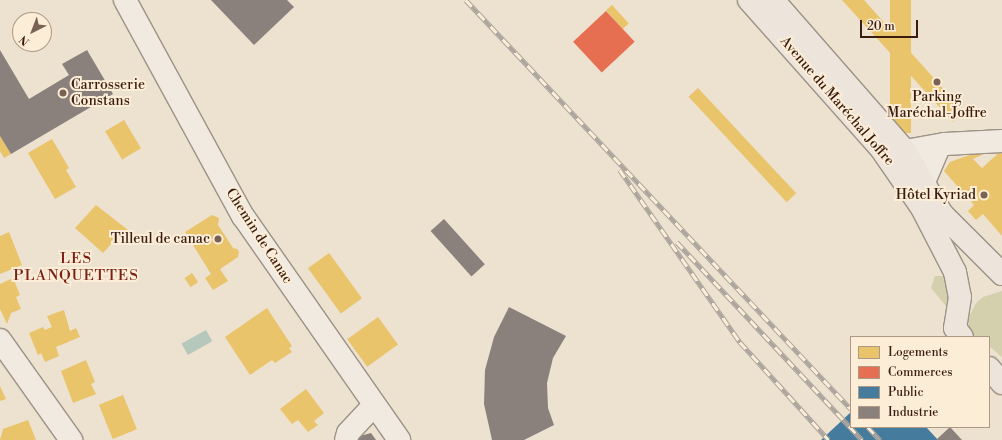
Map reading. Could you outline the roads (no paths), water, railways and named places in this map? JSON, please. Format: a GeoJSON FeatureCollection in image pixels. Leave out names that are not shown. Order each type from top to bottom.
{"type":"FeatureCollection","features":[{"type":"Feature","properties":{"kind":"main road","name":"Avenue du Maréchal Joffre"},"geometry":{"type":"LineString","coordinates":[[749,0],[882,150],[922,208],[955,272],[960,297],[955,328],[961,336]]}},
{"type":"Feature","properties":{"kind":"main road","name":"Avenue du Maréchal Joffre"},"geometry":{"type":"LineString","coordinates":[[773,0],[905,151],[942,214],[1002,274]]}},
{"type":"Feature","properties":{"kind":"main road"},"geometry":{"type":"LineString","coordinates":[[990,369],[1002,382]]}},
{"type":"Feature","properties":{"kind":"street","name":"Chemin de Canac"},"geometry":{"type":"LineString","coordinates":[[125,0],[243,216],[399,440]]}},
{"type":"Feature","properties":{"kind":"street"},"geometry":{"type":"LineString","coordinates":[[905,151],[1001,140]]}},
{"type":"Feature","properties":{"kind":"street"},"geometry":{"type":"LineString","coordinates":[[924,182],[939,146]]}},
{"type":"Feature","properties":{"kind":"street"},"geometry":{"type":"LineString","coordinates":[[0,340],[70,440]]}},
{"type":"Feature","properties":{"kind":"street"},"geometry":{"type":"LineString","coordinates":[[346,440],[348,433],[374,405]]}},
{"type":"Feature","properties":{"kind":"railway"},"geometry":{"type":"LineString","coordinates":[[466,0],[850,408]]}},
{"type":"Feature","properties":{"kind":"railway"},"geometry":{"type":"LineString","coordinates":[[620,170],[740,342],[829,440]]}},
{"type":"Feature","properties":{"kind":"railway"},"geometry":{"type":"LineString","coordinates":[[677,242],[850,427]]}},
{"type":"Feature","properties":{"kind":"railway"},"geometry":{"type":"LineString","coordinates":[[851,428],[862,440]]}},
{"type":"Feature","properties":{"kind":"railway"},"geometry":{"type":"LineString","coordinates":[[869,428],[880,440]]}},
{"type":"Feature","properties":{"kind":"place","name":"Parking Maréchal-Joffre"},"geometry":{"type":"Point","coordinates":[937,82]}},
{"type":"Feature","properties":{"kind":"place","name":"Carrosserie Constans"},"geometry":{"type":"Point","coordinates":[63,93]}},
{"type":"Feature","properties":{"kind":"place","name":"Hôtel Kyriad"},"geometry":{"type":"Point","coordinates":[984,195]}},
{"type":"Feature","properties":{"kind":"place","name":"Tilleul de canac"},"geometry":{"type":"Point","coordinates":[218,239]}},
{"type":"Feature","properties":{"kind":"district","name":"LES PLANQUETTES"},"geometry":{"type":"Point","coordinates":[76,266]}}]}
